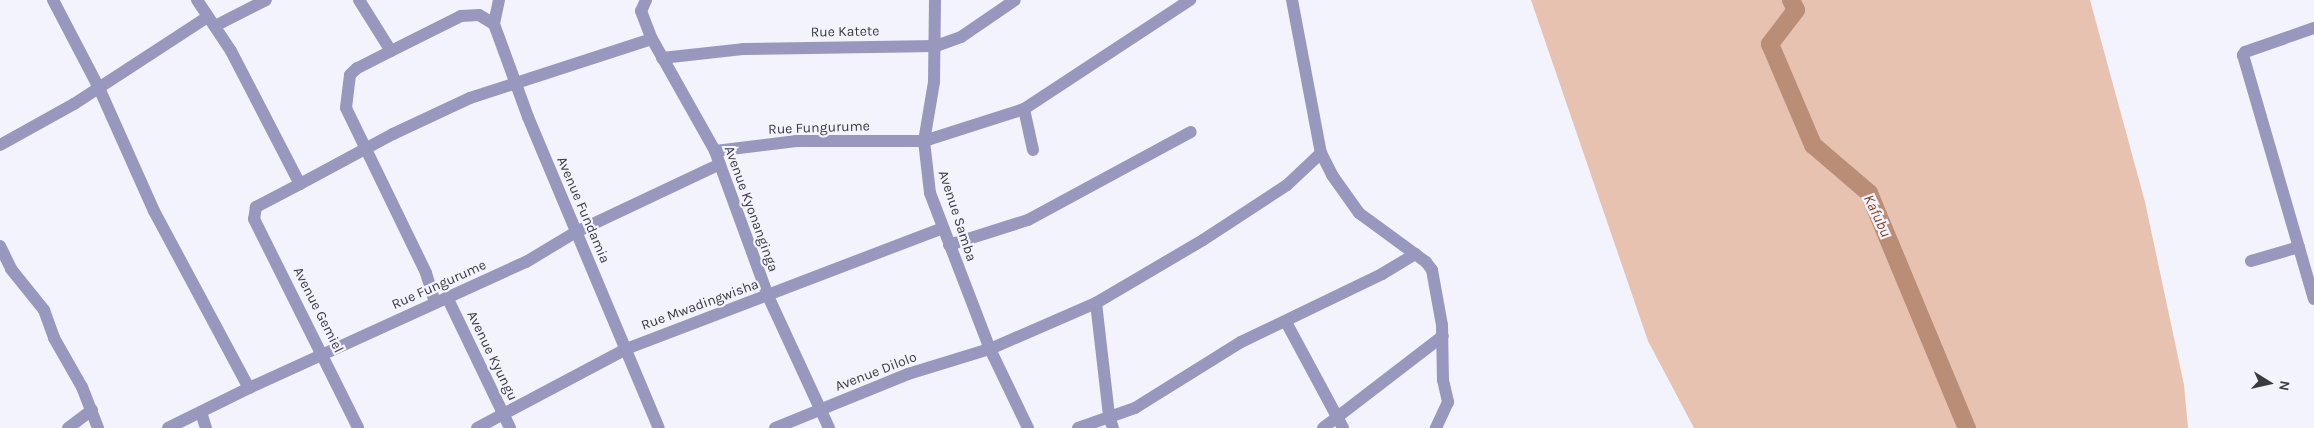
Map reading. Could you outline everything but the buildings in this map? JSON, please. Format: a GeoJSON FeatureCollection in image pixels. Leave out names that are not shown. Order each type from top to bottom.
{"type":"FeatureCollection","features":[{"type":"Feature","properties":{"kind":"street"},"geometry":{"type":"LineString","coordinates":[[53,0],[99,88],[154,211],[249,388]]}},
{"type":"Feature","properties":{"kind":"street"},"geometry":{"type":"LineString","coordinates":[[197,0],[300,184],[393,134],[470,98],[652,39]]}},
{"type":"Feature","properties":{"kind":"street"},"geometry":{"type":"LineString","coordinates":[[0,145],[211,22],[266,0]]}},
{"type":"Feature","properties":{"kind":"street"},"geometry":{"type":"LineString","coordinates":[[359,0],[391,51]]}},
{"type":"Feature","properties":{"kind":"street"},"geometry":{"type":"LineString","coordinates":[[435,303],[426,273],[346,108],[347,84],[357,68],[461,16],[479,15],[494,24],[499,0]]}},
{"type":"Feature","properties":{"kind":"street","name":"Avenue Samba"},"geometry":{"type":"LineString","coordinates":[[935,0],[936,46],[934,82],[924,141],[930,193],[990,349],[1028,428]]}},
{"type":"Feature","properties":{"kind":"street","name":"Rue Katete"},"geometry":{"type":"LineString","coordinates":[[662,58],[743,49],[936,46],[961,38],[1015,0]]}},
{"type":"Feature","properties":{"kind":"street"},"geometry":{"type":"LineString","coordinates":[[1033,150],[1024,109],[1190,0]]}},
{"type":"Feature","properties":{"kind":"street"},"geometry":{"type":"LineString","coordinates":[[1292,0],[1321,153],[1348,201],[1385,234],[1415,254],[1432,270],[1443,336],[1443,380],[1448,402],[1436,428]]}},
{"type":"Feature","properties":{"kind":"street","name":"Avenue Kyonanginga"},"geometry":{"type":"LineString","coordinates":[[644,2],[641,11],[652,39],[715,151],[768,296],[829,428]]}},
{"type":"Feature","properties":{"kind":"street","name":"Avenue Fundamia"},"geometry":{"type":"LineString","coordinates":[[494,24],[515,83],[659,428]]}},
{"type":"Feature","properties":{"kind":"street"},"geometry":{"type":"LineString","coordinates":[[2314,28],[2245,52],[2243,55],[2314,299]]}},
{"type":"Feature","properties":{"kind":"street","name":"Rue Fungurume"},"geometry":{"type":"LineString","coordinates":[[715,151],[796,141],[924,141],[1024,109]]}},
{"type":"Feature","properties":{"kind":"street"},"geometry":{"type":"LineString","coordinates":[[949,245],[1028,220],[1191,132]]}},
{"type":"Feature","properties":{"kind":"street","name":"Avenue Dilolo"},"geometry":{"type":"LineString","coordinates":[[776,428],[908,374],[990,349],[1096,302],[1203,240],[1287,185],[1321,153]]}},
{"type":"Feature","properties":{"kind":"street","name":"Rue Fungurume"},"geometry":{"type":"LineString","coordinates":[[168,428],[324,353],[526,262],[576,232],[720,164]]}},
{"type":"Feature","properties":{"kind":"street","name":"Avenue Gemiel"},"geometry":{"type":"LineString","coordinates":[[300,184],[256,207],[254,219],[324,353],[358,428]]}},
{"type":"Feature","properties":{"kind":"street","name":"Rue Mwadingwisha"},"geometry":{"type":"LineString","coordinates":[[477,428],[626,349],[694,320],[768,296],[943,228]]}},
{"type":"Feature","properties":{"kind":"street"},"geometry":{"type":"LineString","coordinates":[[0,246],[11,269],[44,310],[54,338],[92,410],[98,428]]}},
{"type":"Feature","properties":{"kind":"street"},"geometry":{"type":"LineString","coordinates":[[2251,261],[2299,246]]}},
{"type":"Feature","properties":{"kind":"street"},"geometry":{"type":"LineString","coordinates":[[1078,428],[1111,422],[1241,342],[1286,322],[1415,254]]}},
{"type":"Feature","properties":{"kind":"street","name":"Avenue Kyungu"},"geometry":{"type":"LineString","coordinates":[[447,297],[510,428]]}},
{"type":"Feature","properties":{"kind":"street"},"geometry":{"type":"LineString","coordinates":[[1096,302],[1111,422]]}},
{"type":"Feature","properties":{"kind":"street"},"geometry":{"type":"LineString","coordinates":[[1286,322],[1298,351],[1340,422]]}},
{"type":"Feature","properties":{"kind":"street"},"geometry":{"type":"LineString","coordinates":[[1323,428],[1340,422],[1443,336]]}},
{"type":"Feature","properties":{"kind":"street"},"geometry":{"type":"LineString","coordinates":[[68,428],[92,410]]}},
{"type":"Feature","properties":{"kind":"street"},"geometry":{"type":"LineString","coordinates":[[201,412],[206,428]]}},
{"type":"Feature","properties":{"kind":"shaded area"},"geometry":{"type":"Polygon","coordinates":[[[1531,0],[2090,0],[2145,202],[2184,385],[2188,428],[1694,428],[1648,341],[1531,0]]]}},
{"type":"Feature","properties":{"kind":"waterway","name":"Kafubu"},"geometry":{"type":"LineString","coordinates":[[1791,0],[1796,10],[1770,44],[1813,145],[1869,193],[1967,428]]}}]}
